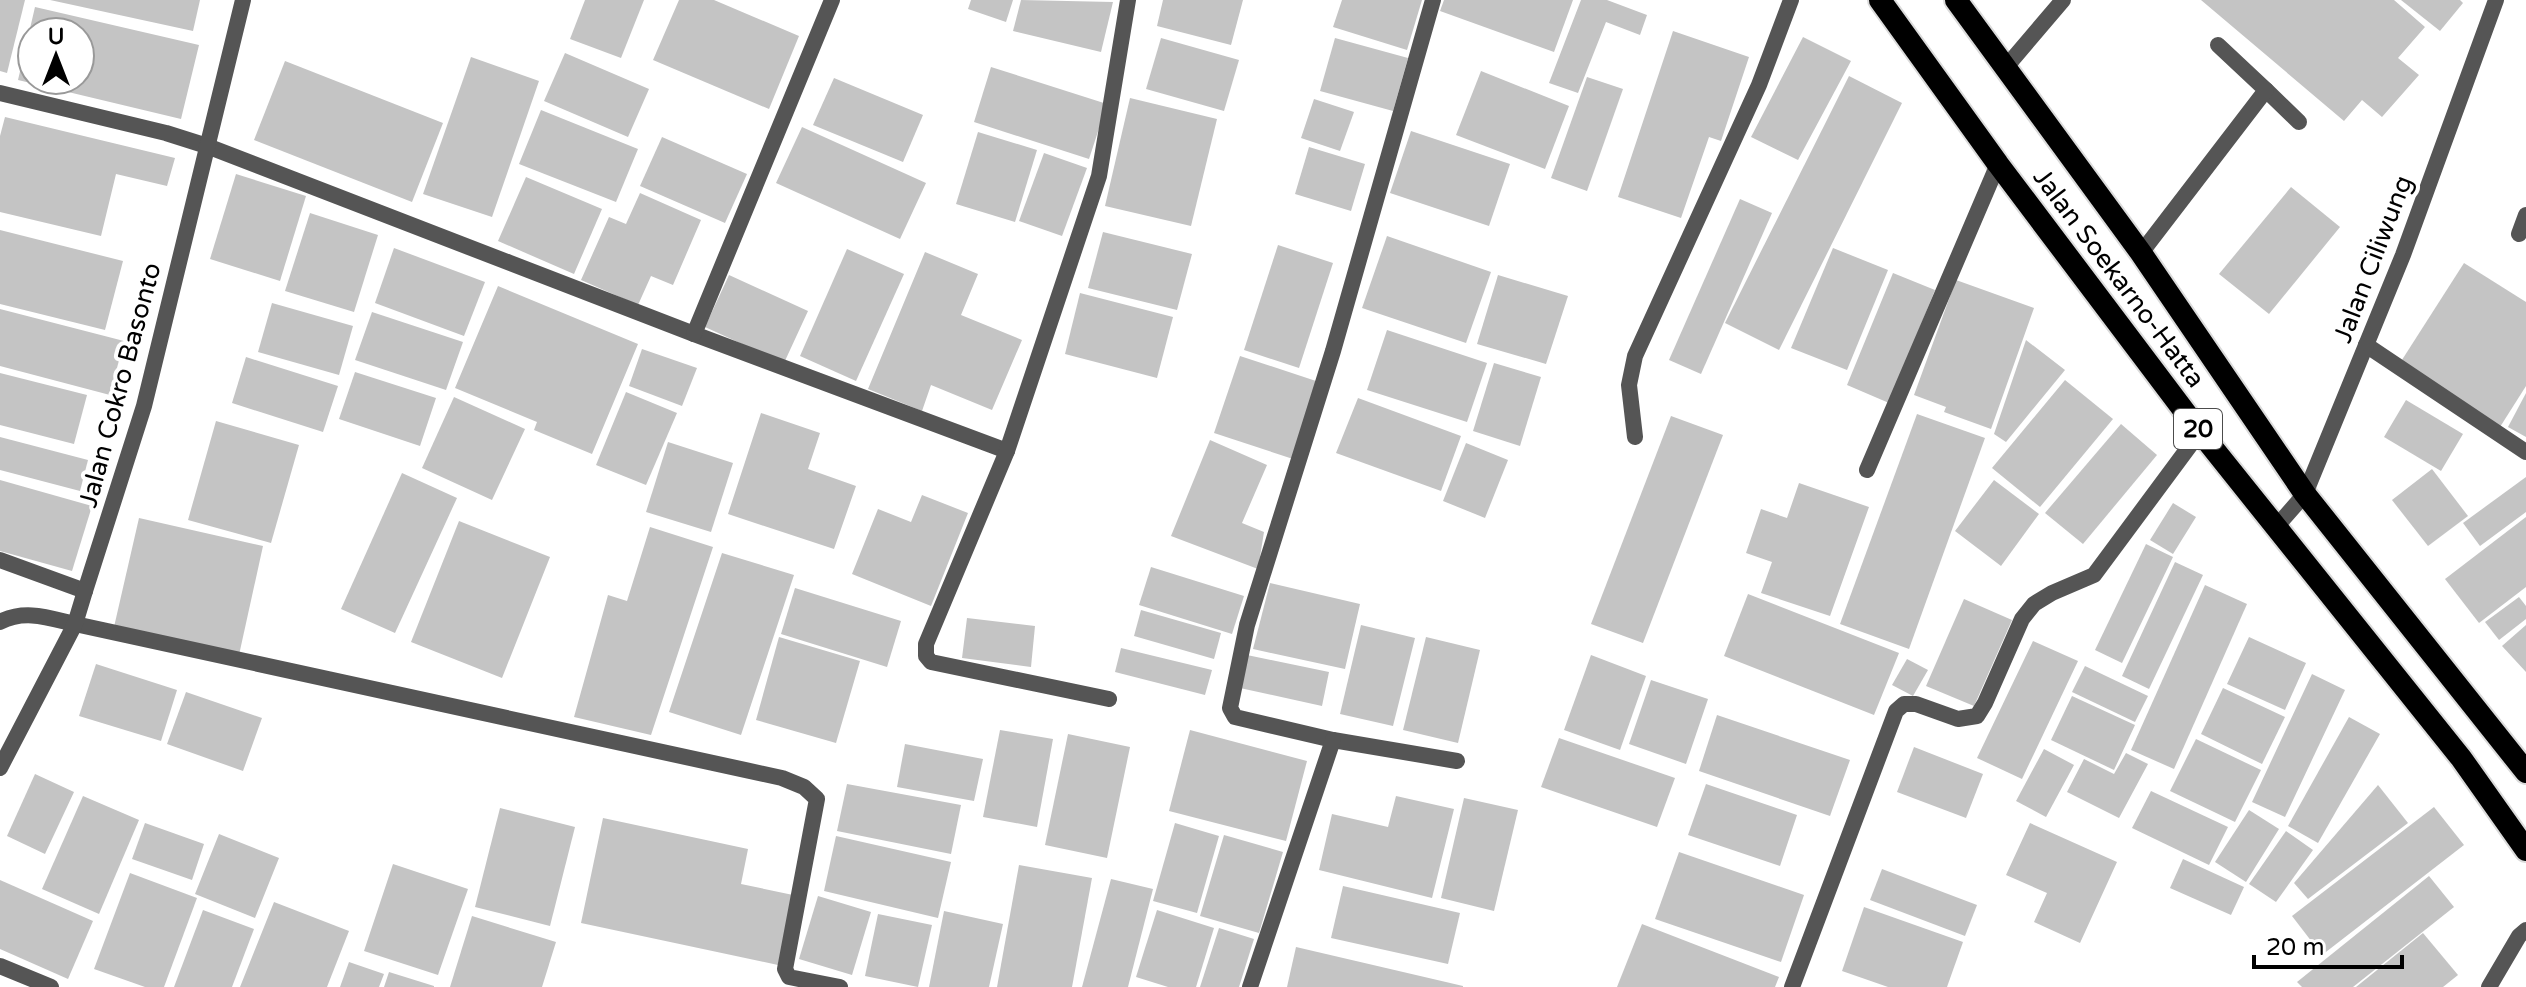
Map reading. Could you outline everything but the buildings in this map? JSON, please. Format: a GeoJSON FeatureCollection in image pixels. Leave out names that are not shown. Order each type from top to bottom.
{"type":"FeatureCollection","features":[{"type":"Feature","properties":{"kind":"highway","name":"Jalan Soekarno-Hatta"},"geometry":{"type":"LineString","coordinates":[[1880,0],[1998,164],[2200,432],[2461,758],[2526,850]]}},
{"type":"Feature","properties":{"kind":"highway","name":"Jalan Soekarno-Hatta"},"geometry":{"type":"LineString","coordinates":[[1956,0],[2141,253],[2305,494],[2526,772]]}},
{"type":"Feature","properties":{"kind":"street","name":"Jalan Cokro Basonto"},"geometry":{"type":"LineString","coordinates":[[2,757],[75,624],[144,406],[243,0]]}},
{"type":"Feature","properties":{"kind":"street"},"geometry":{"type":"LineString","coordinates":[[694,334],[832,0]]}},
{"type":"Feature","properties":{"kind":"street"},"geometry":{"type":"LineString","coordinates":[[1109,699],[931,662],[926,656],[926,644],[1007,451],[1099,176],[1128,0]]}},
{"type":"Feature","properties":{"kind":"street"},"geometry":{"type":"LineString","coordinates":[[1433,0],[1333,351],[1247,625],[1230,708],[1235,717],[1333,740],[1457,761]]}},
{"type":"Feature","properties":{"kind":"street"},"geometry":{"type":"LineString","coordinates":[[1635,437],[1629,385],[1635,356],[1759,85],[1791,0]]}},
{"type":"Feature","properties":{"kind":"street"},"geometry":{"type":"LineString","coordinates":[[2006,67],[2063,0]]}},
{"type":"Feature","properties":{"kind":"street","name":"Jalan Ciliwung"},"geometry":{"type":"LineString","coordinates":[[2277,526],[2305,494],[2403,255],[2496,0]]}},
{"type":"Feature","properties":{"kind":"street"},"geometry":{"type":"LineString","coordinates":[[2218,45],[2299,122]]}},
{"type":"Feature","properties":{"kind":"street"},"geometry":{"type":"LineString","coordinates":[[2141,253],[2266,90]]}},
{"type":"Feature","properties":{"kind":"street"},"geometry":{"type":"LineString","coordinates":[[0,93],[166,133],[207,146],[1007,451]]}},
{"type":"Feature","properties":{"kind":"street"},"geometry":{"type":"LineString","coordinates":[[1867,470],[1998,164]]}},
{"type":"Feature","properties":{"kind":"street"},"geometry":{"type":"LineString","coordinates":[[2519,234],[2526,215]]}},
{"type":"Feature","properties":{"kind":"street"},"geometry":{"type":"LineString","coordinates":[[2366,345],[2526,452]]}},
{"type":"Feature","properties":{"kind":"street"},"geometry":{"type":"LineString","coordinates":[[1792,987],[1896,711],[1904,704],[1916,704],[1958,719],[1977,716],[2022,619],[2034,604],[2052,593],[2094,575],[2200,432]]}},
{"type":"Feature","properties":{"kind":"street"},"geometry":{"type":"LineString","coordinates":[[0,560],[85,591]]}},
{"type":"Feature","properties":{"kind":"street"},"geometry":{"type":"LineString","coordinates":[[0,622],[15,615],[33,615],[782,778],[804,787],[817,799],[785,969],[789,977],[840,987]]}},
{"type":"Feature","properties":{"kind":"street"},"geometry":{"type":"LineString","coordinates":[[1250,987],[1333,740]]}},
{"type":"Feature","properties":{"kind":"street"},"geometry":{"type":"LineString","coordinates":[[2489,987],[2519,936],[2526,930]]}},
{"type":"Feature","properties":{"kind":"street"},"geometry":{"type":"LineString","coordinates":[[0,966],[51,987]]}}]}
